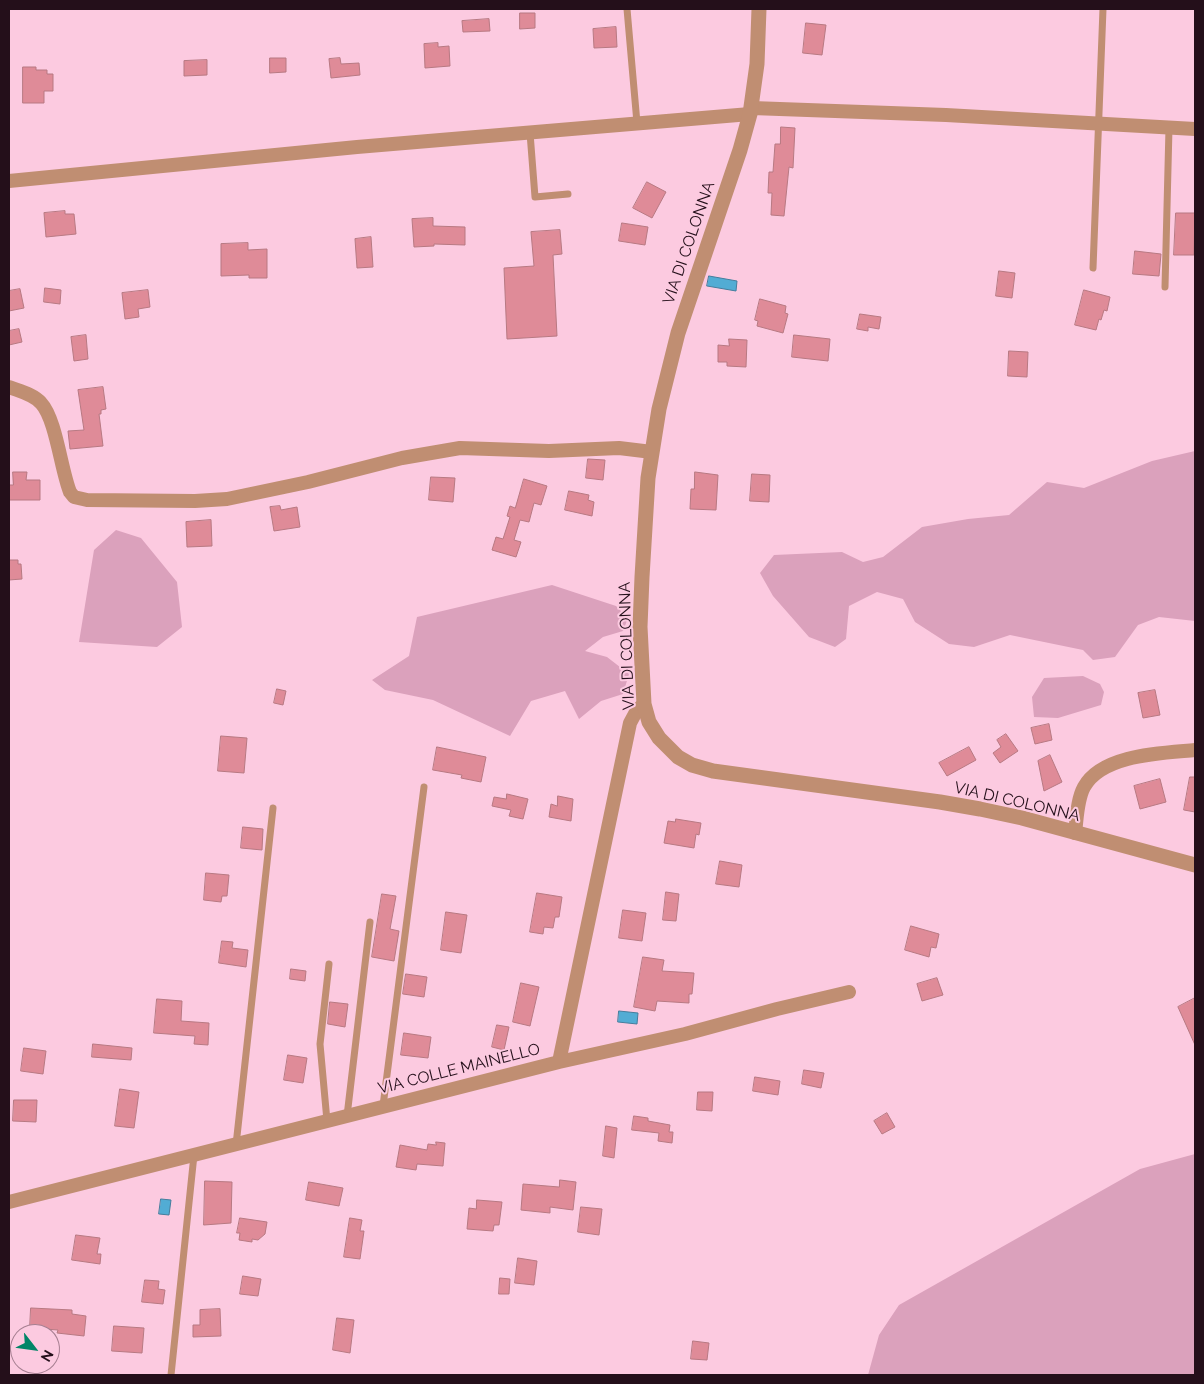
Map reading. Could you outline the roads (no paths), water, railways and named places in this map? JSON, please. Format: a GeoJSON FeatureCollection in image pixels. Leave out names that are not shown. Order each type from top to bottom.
{"type":"FeatureCollection","features":[{"type":"Feature","properties":{"kind":"street","name":"VIA DI COLONNA"},"geometry":{"type":"LineString","coordinates":[[758,9],[757,64],[751,111],[740,150],[678,333],[661,397],[652,452],[640,599],[644,704],[648,722],[664,744],[678,757],[699,767],[733,775],[948,803],[1014,816],[1195,865]]}},
{"type":"Feature","properties":{"kind":"street"},"geometry":{"type":"LineString","coordinates":[[9,181],[751,111],[946,115],[1195,129]]}},
{"type":"Feature","properties":{"kind":"street"},"geometry":{"type":"LineString","coordinates":[[9,388],[35,398],[44,407],[54,434],[70,492],[74,497],[87,500],[195,501],[226,499],[308,482],[418,454],[460,448],[549,451],[619,448],[652,452]]}},
{"type":"Feature","properties":{"kind":"street","name":"VIA COLLE MAINELLO"},"geometry":{"type":"LineString","coordinates":[[9,1202],[559,1062],[630,724],[637,710],[644,704]]}},
{"type":"Feature","properties":{"kind":"street"},"geometry":{"type":"LineString","coordinates":[[1075,832],[1084,786],[1095,773],[1104,767],[1132,758],[1195,750]]}},
{"type":"Feature","properties":{"kind":"street"},"geometry":{"type":"LineString","coordinates":[[559,1062],[685,1034],[755,1014],[849,992]]}},
{"type":"Feature","properties":{"kind":"lane"},"geometry":{"type":"LineString","coordinates":[[627,9],[637,123]]}},
{"type":"Feature","properties":{"kind":"lane"},"geometry":{"type":"LineString","coordinates":[[1093,268],[1104,9]]}},
{"type":"Feature","properties":{"kind":"lane"},"geometry":{"type":"LineString","coordinates":[[1165,287],[1169,128]]}},
{"type":"Feature","properties":{"kind":"lane"},"geometry":{"type":"LineString","coordinates":[[530,133],[535,197],[568,194]]}},
{"type":"Feature","properties":{"kind":"lane"},"geometry":{"type":"LineString","coordinates":[[383,1106],[424,787]]}},
{"type":"Feature","properties":{"kind":"lane"},"geometry":{"type":"LineString","coordinates":[[236,1144],[273,808]]}},
{"type":"Feature","properties":{"kind":"lane"},"geometry":{"type":"LineString","coordinates":[[347,1116],[370,922]]}},
{"type":"Feature","properties":{"kind":"lane"},"geometry":{"type":"LineString","coordinates":[[326,1121],[320,1044],[329,964]]}},
{"type":"Feature","properties":{"kind":"lane"},"geometry":{"type":"LineString","coordinates":[[171,1375],[194,1155]]}},
{"type":"Feature","properties":{"kind":"water"},"geometry":{"type":"Polygon","coordinates":[[[709,276],[737,281],[736,291],[707,286],[709,276]]]}},
{"type":"Feature","properties":{"kind":"water"},"geometry":{"type":"Polygon","coordinates":[[[619,1011],[638,1013],[637,1024],[618,1022],[619,1011]]]}},
{"type":"Feature","properties":{"kind":"water"},"geometry":{"type":"Polygon","coordinates":[[[161,1199],[171,1200],[169,1215],[159,1214],[161,1199]]]}}]}
